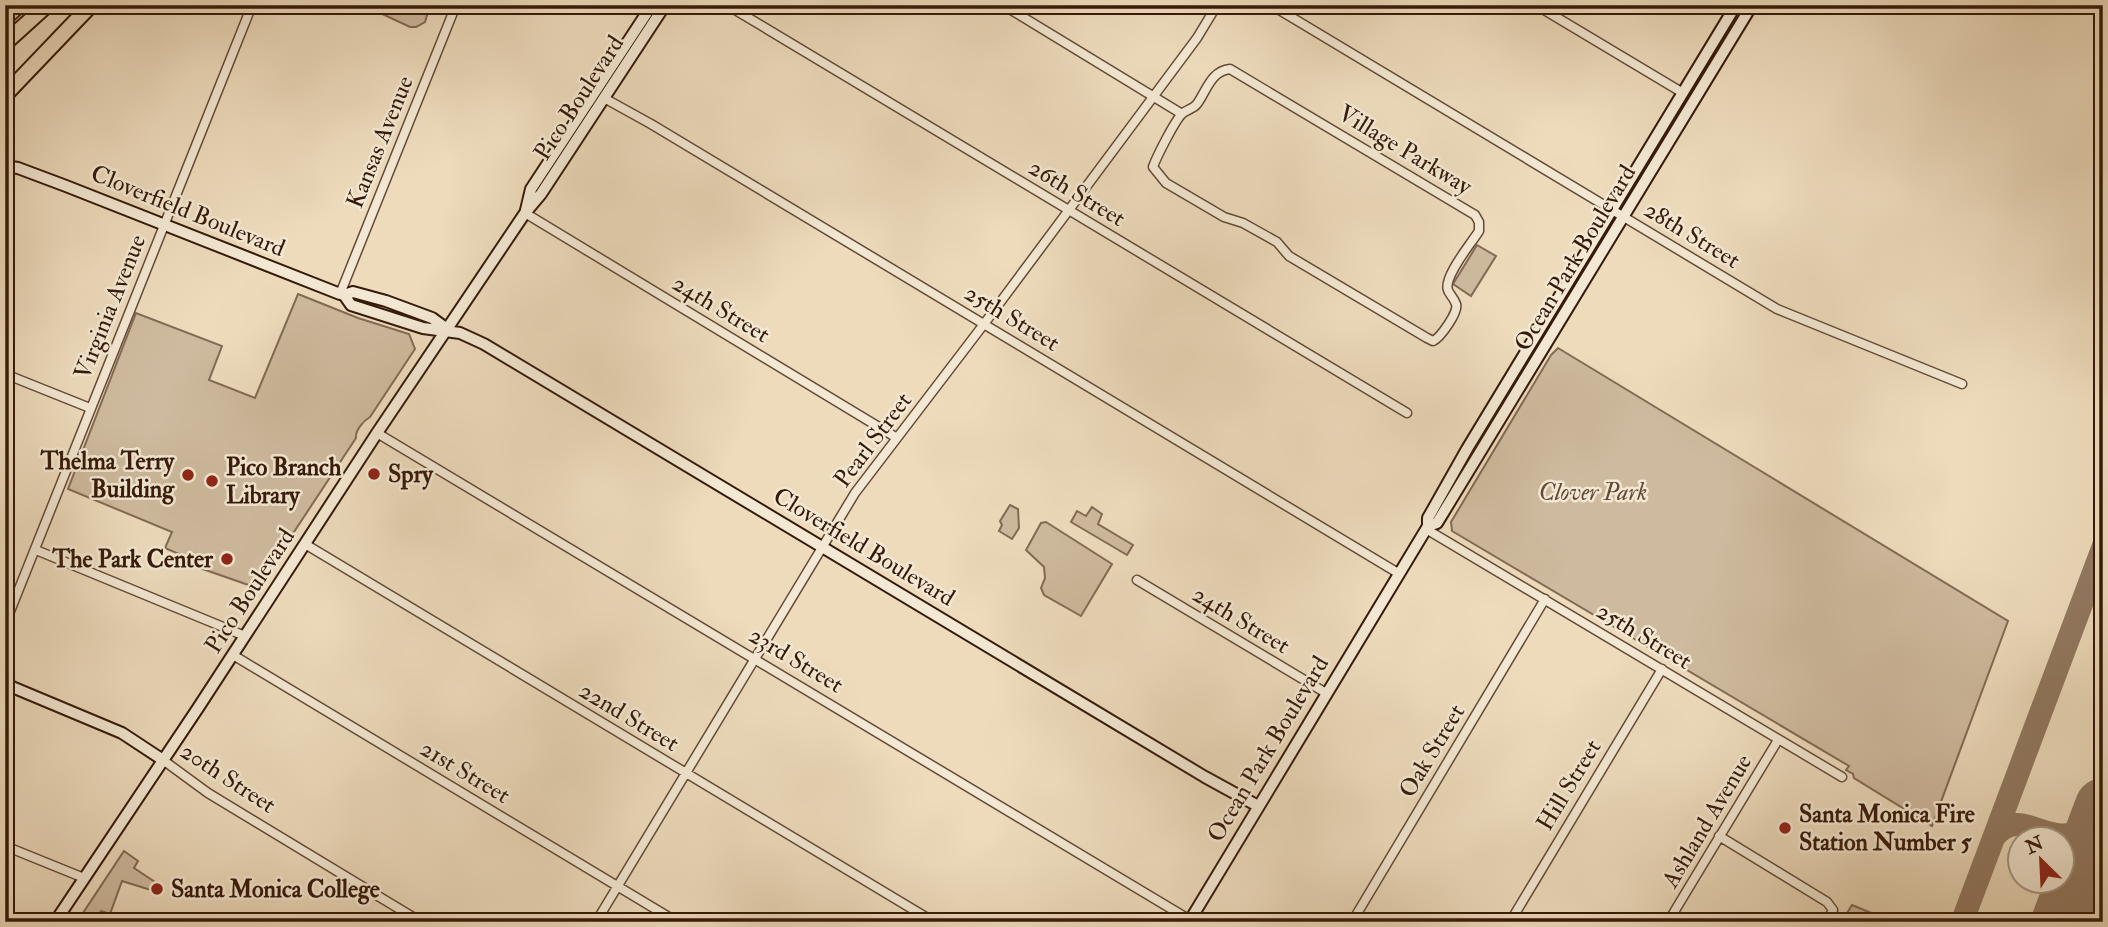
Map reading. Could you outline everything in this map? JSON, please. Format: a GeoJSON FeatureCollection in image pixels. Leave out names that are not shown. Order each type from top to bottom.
{"type":"FeatureCollection","features":[{"type":"Feature","properties":{"kind":"highway"},"geometry":{"type":"LineString","coordinates":[[5,18],[19,5]]}},
{"type":"Feature","properties":{"kind":"highway"},"geometry":{"type":"LineString","coordinates":[[5,43],[47,5]]}},
{"type":"Feature","properties":{"kind":"highway"},"geometry":{"type":"LineString","coordinates":[[5,95],[91,5]]}},
{"type":"Feature","properties":{"kind":"street","name":"Virginia Avenue"},"geometry":{"type":"LineString","coordinates":[[5,624],[252,5]]}},
{"type":"Feature","properties":{"kind":"street","name":"Kansas Avenue"},"geometry":{"type":"LineString","coordinates":[[342,294],[456,5]]}},
{"type":"Feature","properties":{"kind":"street","name":"Pico Boulevard"},"geometry":{"type":"LineString","coordinates":[[55,922],[377,433],[604,98],[652,5]]}},
{"type":"Feature","properties":{"kind":"street","name":"Pico Boulevard"},"geometry":{"type":"LineString","coordinates":[[525,213],[531,189],[592,97],[665,5]]}},
{"type":"Feature","properties":{"kind":"street","name":"26th Street"},"geometry":{"type":"LineString","coordinates":[[727,5],[1407,413]]}},
{"type":"Feature","properties":{"kind":"street"},"geometry":{"type":"LineString","coordinates":[[1003,5],[1182,114]]}},
{"type":"Feature","properties":{"kind":"street","name":"Pearl Street"},"geometry":{"type":"LineString","coordinates":[[596,922],[855,493],[1154,96],[1197,38],[1217,5]]}},
{"type":"Feature","properties":{"kind":"street","name":"28th Street"},"geometry":{"type":"LineString","coordinates":[[1271,5],[1777,309],[1962,384]]}},
{"type":"Feature","properties":{"kind":"street"},"geometry":{"type":"LineString","coordinates":[[1536,5],[1683,93]]}},
{"type":"Feature","properties":{"kind":"street","name":"Ocean Park Boulevard"},"geometry":{"type":"LineString","coordinates":[[1191,921],[1427,527],[1428,518],[1467,449],[1736,5]]}},
{"type":"Feature","properties":{"kind":"street","name":"Ocean Park Boulevard"},"geometry":{"type":"LineString","coordinates":[[1427,527],[1437,523],[1752,5]]}},
{"type":"Feature","properties":{"kind":"street","name":"Village Parkway"},"geometry":{"type":"LineString","coordinates":[[1222,69],[1230,69],[1475,215],[1479,222],[1479,231],[1449,278],[1447,288],[1456,304],[1456,310],[1440,338],[1433,341],[1427,338],[1289,256],[1277,242],[1243,223],[1224,218],[1166,183],[1153,167],[1156,156],[1182,114],[1196,106],[1215,75],[1222,69]]}},
{"type":"Feature","properties":{"kind":"street"},"geometry":{"type":"LineString","coordinates":[[592,97],[604,98]]}},
{"type":"Feature","properties":{"kind":"street","name":"25th Street"},"geometry":{"type":"LineString","coordinates":[[604,98],[1398,573]]}},
{"type":"Feature","properties":{"kind":"street","name":"Cloverfield Boulevard"},"geometry":{"type":"LineString","coordinates":[[5,160],[11,167],[342,294],[354,292],[432,318],[447,329],[498,352],[1205,777],[1258,806]]}},
{"type":"Feature","properties":{"kind":"street","name":"24th Street"},"geometry":{"type":"LineString","coordinates":[[525,213],[897,438]]}},
{"type":"Feature","properties":{"kind":"street"},"geometry":{"type":"LineString","coordinates":[[5,374],[90,408]]}},
{"type":"Feature","properties":{"kind":"street","name":"23rd Street"},"geometry":{"type":"LineString","coordinates":[[377,433],[1191,921]]}},
{"type":"Feature","properties":{"kind":"street","name":"25th Street"},"geometry":{"type":"LineString","coordinates":[[1427,527],[1842,778]]}},
{"type":"Feature","properties":{"kind":"street","name":"22nd Street"},"geometry":{"type":"LineString","coordinates":[[305,544],[934,922]]}},
{"type":"Feature","properties":{"kind":"street"},"geometry":{"type":"LineString","coordinates":[[36,550],[245,636]]}},
{"type":"Feature","properties":{"kind":"street","name":"24th Street"},"geometry":{"type":"LineString","coordinates":[[1137,580],[1326,693]]}},
{"type":"Feature","properties":{"kind":"street","name":"Oak Street"},"geometry":{"type":"LineString","coordinates":[[1352,922],[1545,599]]}},
{"type":"Feature","properties":{"kind":"street","name":"21st Street"},"geometry":{"type":"LineString","coordinates":[[233,655],[677,922]]}},
{"type":"Feature","properties":{"kind":"street","name":"Hill Street"},"geometry":{"type":"LineString","coordinates":[[1510,922],[1662,669]]}},
{"type":"Feature","properties":{"kind":"street","name":"20th Street"},"geometry":{"type":"LineString","coordinates":[[5,684],[122,733],[208,793],[421,922]]}},
{"type":"Feature","properties":{"kind":"street","name":"Ashland Avenue"},"geometry":{"type":"LineString","coordinates":[[1668,922],[1778,740]]}},
{"type":"Feature","properties":{"kind":"street"},"geometry":{"type":"LineString","coordinates":[[1719,836],[1827,902],[1833,910],[1826,922]]}},
{"type":"Feature","properties":{"kind":"street"},"geometry":{"type":"LineString","coordinates":[[5,846],[84,878]]}},
{"type":"Feature","properties":{"kind":"green space"},"geometry":{"type":"Polygon","coordinates":[[[363,5],[430,5],[425,22],[410,27],[363,5]]]}},
{"type":"Feature","properties":{"kind":"green space"},"geometry":{"type":"Polygon","coordinates":[[[1477,245],[1496,256],[1471,296],[1453,284],[1477,245]]]}},
{"type":"Feature","properties":{"kind":"green space"},"geometry":{"type":"Polygon","coordinates":[[[298,294],[358,318],[409,334],[415,349],[370,417],[360,426],[356,438],[257,588],[194,566],[195,561],[165,548],[172,532],[68,489],[136,313],[222,346],[209,380],[255,398],[298,294]]]}},
{"type":"Feature","properties":{"kind":"green space","name":"Clover Park"},"geometry":{"type":"Polygon","coordinates":[[[1558,348],[2008,621],[1932,826],[1854,778],[1853,774],[1846,770],[1849,766],[1452,531],[1451,522],[1551,355],[1558,348]]]}},
{"type":"Feature","properties":{"kind":"green space"},"geometry":{"type":"Polygon","coordinates":[[[1010,505],[1018,509],[1019,528],[1012,539],[999,531],[1002,525],[1000,521],[1010,505]]]}},
{"type":"Feature","properties":{"kind":"green space"},"geometry":{"type":"Polygon","coordinates":[[[1092,507],[1102,514],[1098,524],[1133,545],[1127,555],[1071,522],[1077,511],[1086,516],[1092,507]]]}},
{"type":"Feature","properties":{"kind":"green space"},"geometry":{"type":"Polygon","coordinates":[[[1046,522],[1112,564],[1081,616],[1044,595],[1041,588],[1045,578],[1044,567],[1026,550],[1041,523],[1046,522]]]}},
{"type":"Feature","properties":{"kind":"green space"},"geometry":{"type":"Polygon","coordinates":[[[124,851],[138,861],[134,868],[158,884],[157,892],[122,881],[110,914],[101,911],[97,922],[77,922],[124,851]]]}},
{"type":"Feature","properties":{"kind":"green space"},"geometry":{"type":"Polygon","coordinates":[[[1852,905],[1893,922],[1861,922],[1847,913],[1852,905]]]}},
{"type":"Feature","properties":{"kind":"taxiway"},"geometry":{"type":"LineString","coordinates":[[1962,922],[2103,547]]}},
{"type":"Feature","properties":{"kind":"taxiway"},"geometry":{"type":"LineString","coordinates":[[1995,836],[2007,827],[2019,825],[2057,835],[2070,834],[2085,827],[2101,811]]}},
{"type":"Feature","properties":{"kind":"taxiway"},"geometry":{"type":"LineString","coordinates":[[2076,882],[2083,872],[2103,861]]}},
{"type":"Feature","properties":{"kind":"runway"},"geometry":{"type":"LineString","coordinates":[[2059,922],[2103,806]]}},
{"type":"Feature","properties":{"kind":"place","name":"Spry"},"geometry":{"type":"Point","coordinates":[374,474]}},
{"type":"Feature","properties":{"kind":"place","name":"Thelma Terry Building"},"geometry":{"type":"Point","coordinates":[188,475]}},
{"type":"Feature","properties":{"kind":"place","name":"Pico Branch Library"},"geometry":{"type":"Point","coordinates":[212,481]}},
{"type":"Feature","properties":{"kind":"place","name":"The Park Center"},"geometry":{"type":"Point","coordinates":[227,559]}},
{"type":"Feature","properties":{"kind":"place","name":"Santa Monica Fire Station Number 5"},"geometry":{"type":"Point","coordinates":[1785,828]}},
{"type":"Feature","properties":{"kind":"place","name":"Santa Monica College"},"geometry":{"type":"Point","coordinates":[157,889]}}]}
